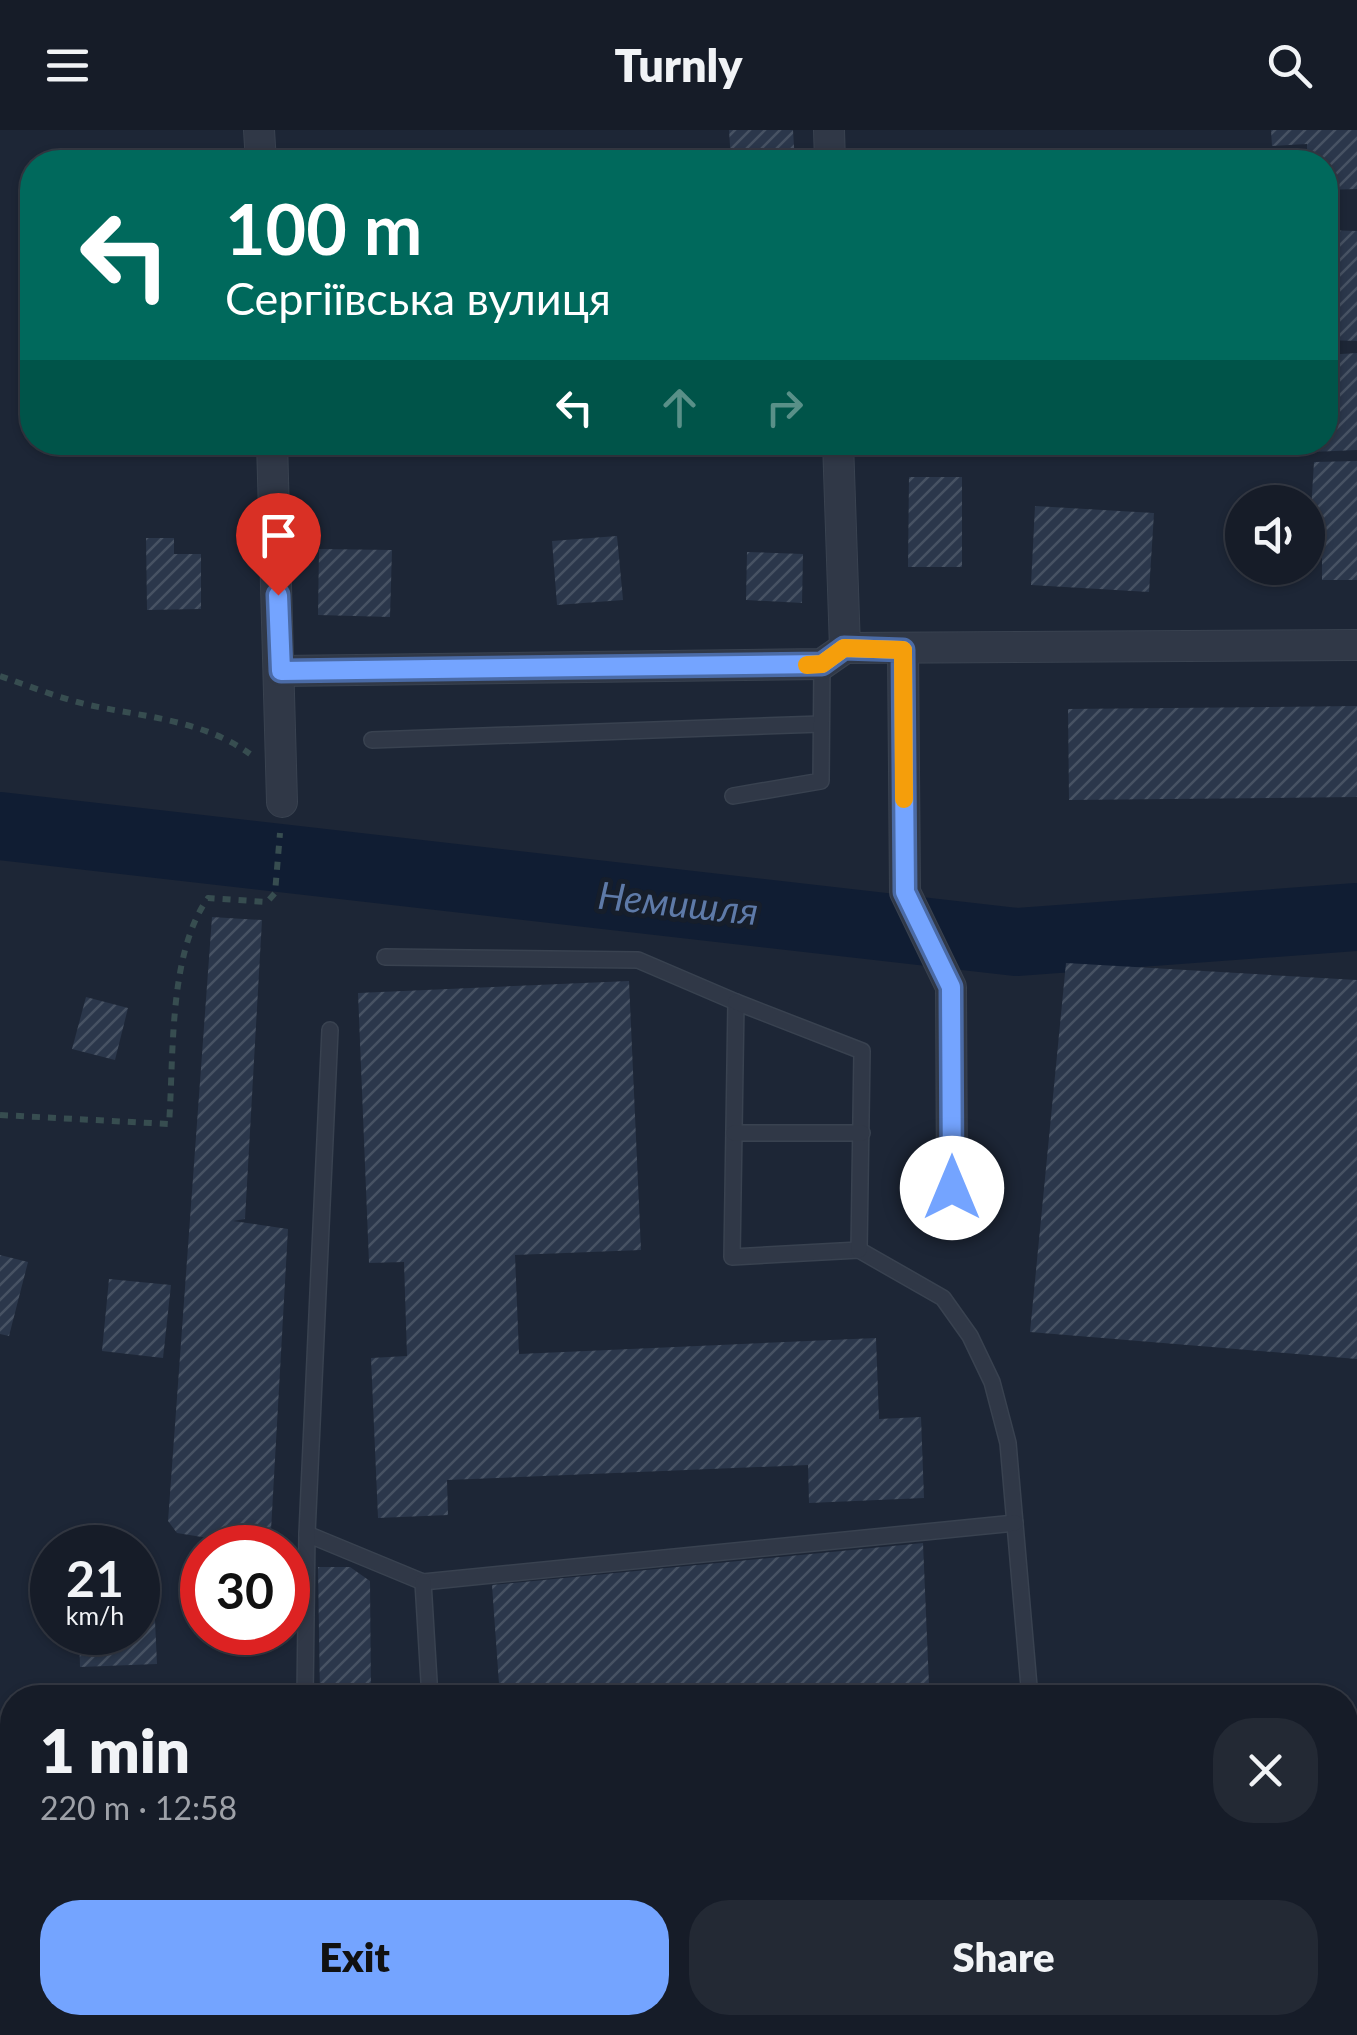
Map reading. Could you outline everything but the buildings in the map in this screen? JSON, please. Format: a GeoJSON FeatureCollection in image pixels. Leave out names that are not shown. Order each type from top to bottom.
{"type":"FeatureCollection","features":[{"type":"Feature","properties":{"kind":"street"},"geometry":{"type":"LineString","coordinates":[[273,455],[282,791]]}},
{"type":"Feature","properties":{"kind":"street"},"geometry":{"type":"LineString","coordinates":[[833,656],[838,455]]}},
{"type":"Feature","properties":{"kind":"street"},"geometry":{"type":"LineString","coordinates":[[281,671],[833,656],[903,650],[1357,645]]}},
{"type":"Feature","properties":{"kind":"street"},"geometry":{"type":"LineString","coordinates":[[903,650],[905,892],[951,987],[952,1188]]}},
{"type":"Feature","properties":{"kind":"lane"},"geometry":{"type":"LineString","coordinates":[[733,796],[821,781],[821,724],[833,656]]}},
{"type":"Feature","properties":{"kind":"lane"},"geometry":{"type":"LineString","coordinates":[[372,740],[821,724]]}},
{"type":"Feature","properties":{"kind":"lane"},"geometry":{"type":"LineString","coordinates":[[384,957],[638,960],[862,1051],[859,1250]]}},
{"type":"Feature","properties":{"kind":"lane"},"geometry":{"type":"LineString","coordinates":[[736,1002],[732,1258],[859,1250],[943,1298],[970,1336],[992,1382],[1008,1442],[1029,1685]]}},
{"type":"Feature","properties":{"kind":"lane"},"geometry":{"type":"LineString","coordinates":[[307,1525],[330,1030]]}},
{"type":"Feature","properties":{"kind":"lane"},"geometry":{"type":"LineString","coordinates":[[734,1133],[862,1132]]}},
{"type":"Feature","properties":{"kind":"lane"},"geometry":{"type":"LineString","coordinates":[[310,1535],[423,1582],[1015,1523]]}},
{"type":"Feature","properties":{"kind":"lane"},"geometry":{"type":"LineString","coordinates":[[423,1582],[429,1685]]}},
{"type":"Feature","properties":{"kind":"lane"},"geometry":{"type":"LineString","coordinates":[[305,1685],[306,1655]]}},
{"type":"Feature","properties":{"kind":"path"},"geometry":{"type":"LineString","coordinates":[[0,676],[84,704],[179,722],[220,736],[282,791],[275,892],[267,902],[208,898],[198,913],[180,966],[168,1124],[0,1114]]}},
{"type":"Feature","properties":{"kind":"waterway","name":"Немишля"},"geometry":{"type":"LineString","coordinates":[[0,826],[1016,942],[1357,917]]}},
{"type":"Feature","properties":{"kind":"slow traffic"},"geometry":{"type":"LineString","coordinates":[[807,665],[822,664],[844,648],[903,650],[904,799]]}},
{"type":"Feature","properties":{"kind":"route"},"geometry":{"type":"LineString","coordinates":[[278,595],[281,671],[822,664],[844,648],[903,650],[905,892],[951,987],[952,1188]]}}]}
